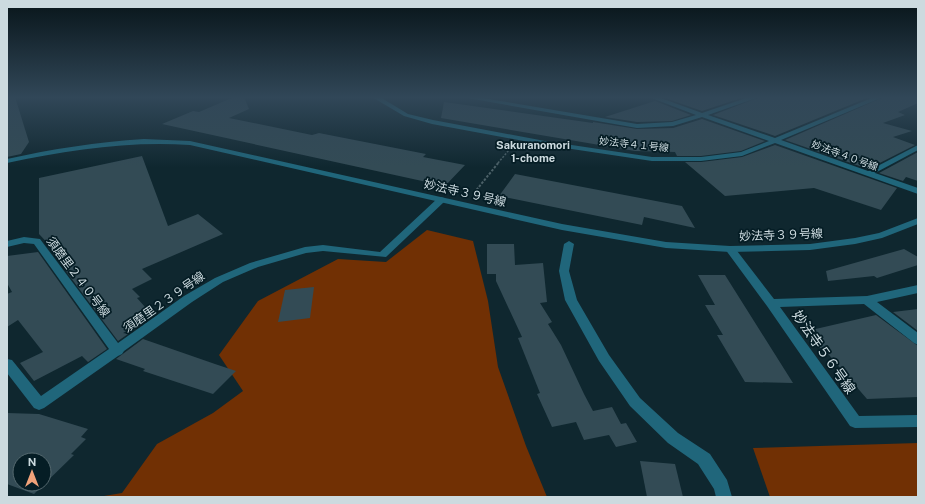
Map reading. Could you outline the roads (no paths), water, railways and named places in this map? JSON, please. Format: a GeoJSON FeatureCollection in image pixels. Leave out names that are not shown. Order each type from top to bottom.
{"type":"FeatureCollection","features":[{"type":"Feature","properties":{"kind":"street","name":"妙法寺４１号線"},"geometry":{"type":"LineString","coordinates":[[427,121],[546,143],[652,158],[701,159],[742,154],[824,121]]}},
{"type":"Feature","properties":{"kind":"street"},"geometry":{"type":"LineString","coordinates":[[603,121],[637,126],[674,124],[685,121]]}},
{"type":"Feature","properties":{"kind":"street","name":"妙法寺４０号線"},"geometry":{"type":"LineString","coordinates":[[718,121],[918,191]]}},
{"type":"Feature","properties":{"kind":"street","name":"妙法寺３９号線"},"geometry":{"type":"LineString","coordinates":[[7,161],[52,151],[103,144],[146,141],[180,142],[210,147],[602,236],[666,245],[730,249],[777,249],[828,245],[882,235],[918,221]]}},
{"type":"Feature","properties":{"kind":"street"},"geometry":{"type":"LineString","coordinates":[[867,174],[918,147]]}},
{"type":"Feature","properties":{"kind":"street","name":"須磨里２３９号線"},"geometry":{"type":"LineString","coordinates":[[7,364],[39,404],[118,351],[188,299],[218,280],[254,265],[311,249],[323,248],[382,255],[442,200]]}},
{"type":"Feature","properties":{"kind":"street","name":"須磨里２４０号線"},"geometry":{"type":"LineString","coordinates":[[7,244],[24,240],[37,241],[118,351]]}},
{"type":"Feature","properties":{"kind":"street"},"geometry":{"type":"LineString","coordinates":[[569,244],[564,271],[571,300],[604,358],[635,402],[673,438],[704,459],[721,486],[724,497]]}},
{"type":"Feature","properties":{"kind":"street","name":"妙法寺５６号線"},"geometry":{"type":"LineString","coordinates":[[730,249],[771,303],[855,422],[918,421]]}},
{"type":"Feature","properties":{"kind":"street"},"geometry":{"type":"LineString","coordinates":[[771,303],[867,300],[918,289]]}},
{"type":"Feature","properties":{"kind":"street"},"geometry":{"type":"LineString","coordinates":[[867,300],[918,340]]}},
{"type":"Feature","properties":{"kind":"district","name":"Sakuranomori 1-chome"},"geometry":{"type":"Point","coordinates":[533,151]}}]}
